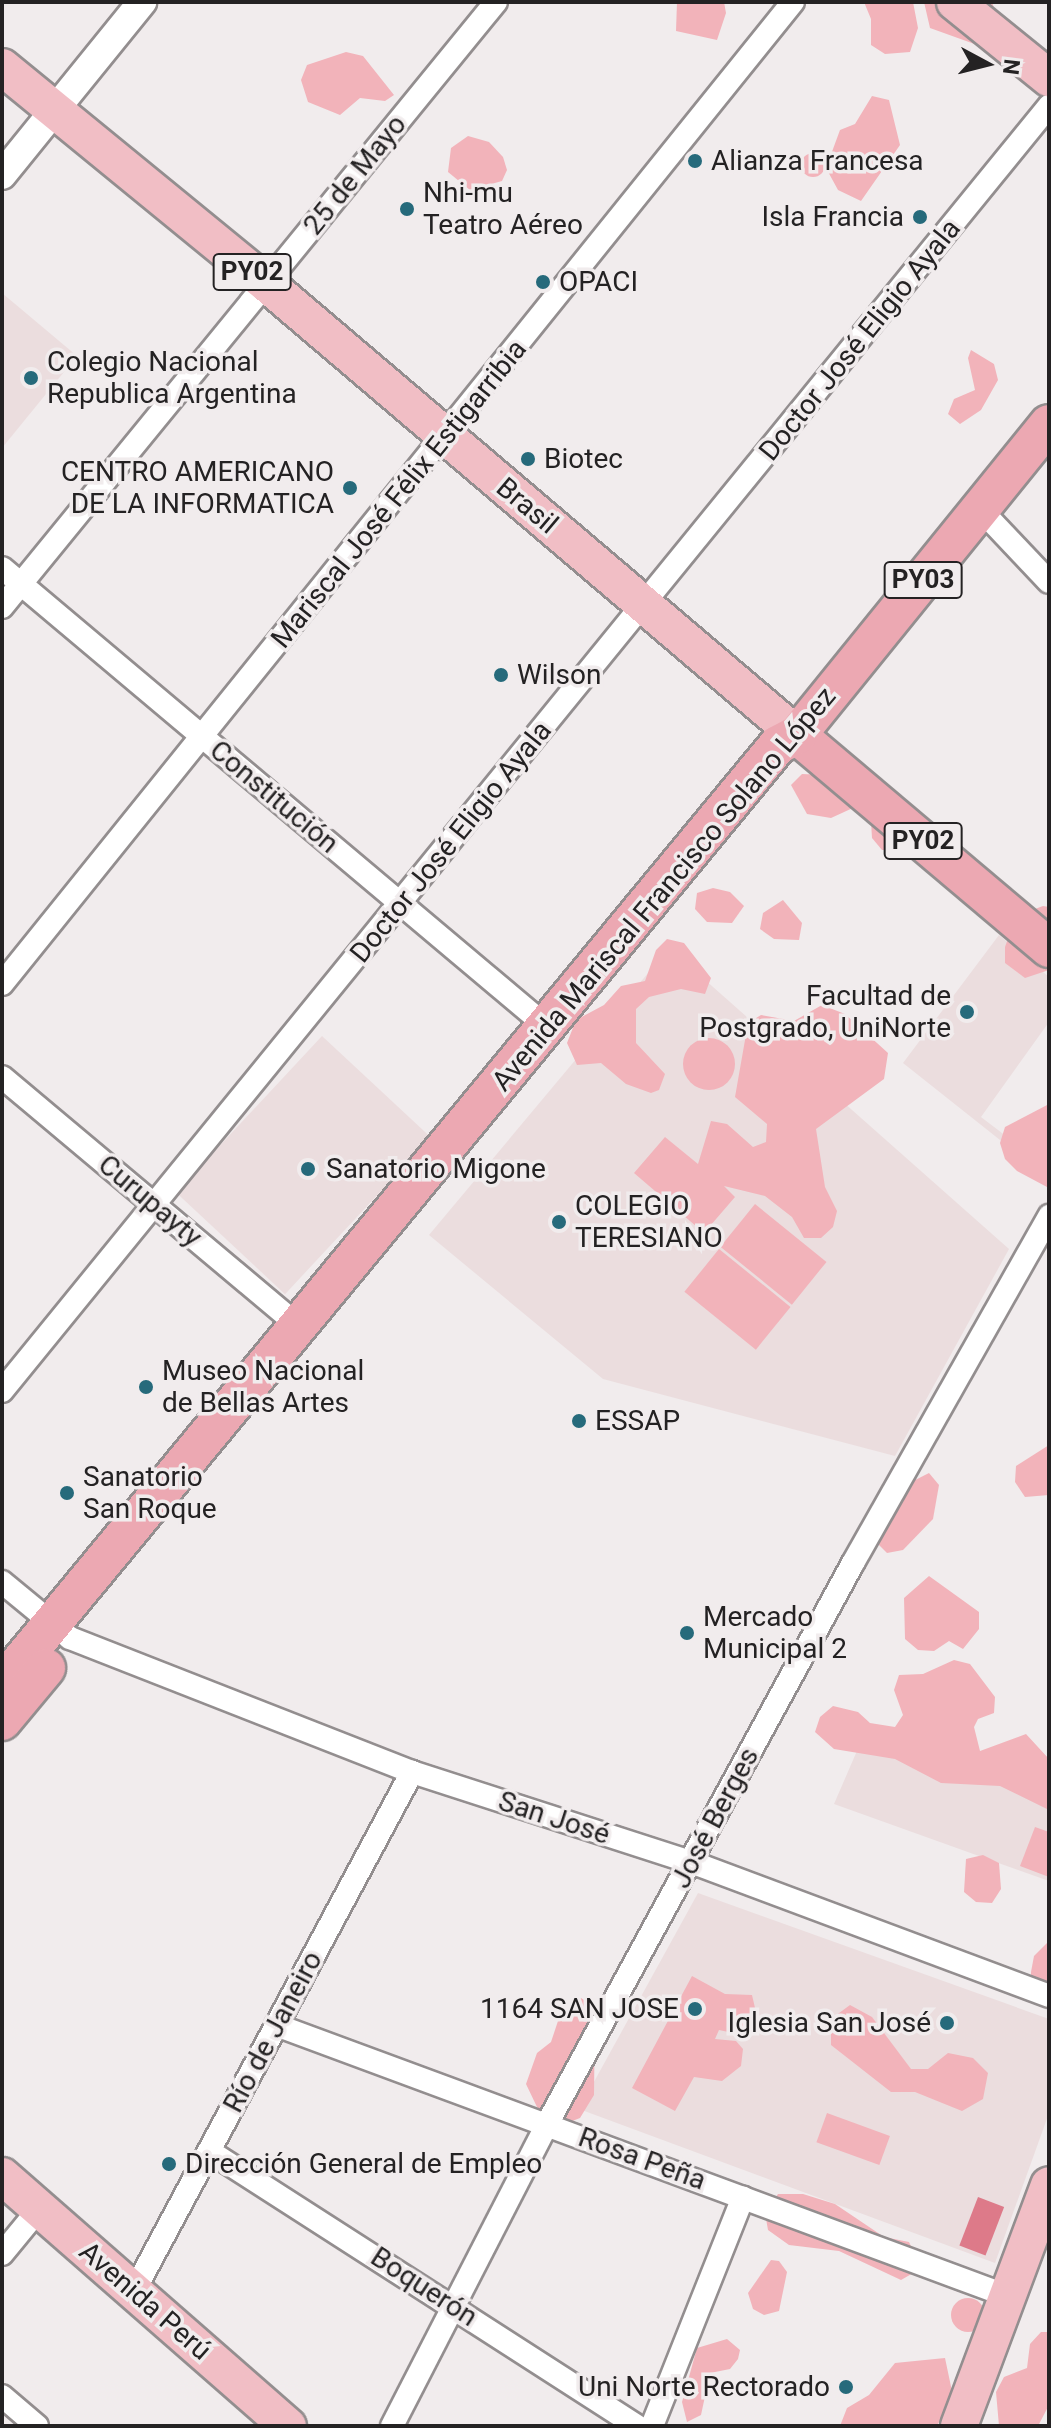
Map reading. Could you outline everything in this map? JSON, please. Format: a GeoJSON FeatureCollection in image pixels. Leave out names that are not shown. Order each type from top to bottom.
{"type":"FeatureCollection","features":[{"type":"Feature","properties":{"kind":"highway","name":"Avenida Mariscal Francisco Solano López"},"geometry":{"type":"LineString","coordinates":[[2,1684],[61,1631],[465,1155],[787,761],[797,734],[1049,424]]}},
{"type":"Feature","properties":{"kind":"highway","name":"Avenida Mariscal Francisco Solano López"},"geometry":{"type":"LineString","coordinates":[[2,1721],[61,1631],[298,1325],[778,745],[797,734]]}},
{"type":"Feature","properties":{"kind":"highway","name":"Brasil"},"geometry":{"type":"LineString","coordinates":[[797,734],[1049,948]]}},
{"type":"Feature","properties":{"kind":"highway"},"geometry":{"type":"LineString","coordinates":[[465,1155],[476,1133],[536,1058],[546,1026]]}},
{"type":"Feature","properties":{"kind":"main road"},"geometry":{"type":"LineString","coordinates":[[955,2],[1049,78]]}},
{"type":"Feature","properties":{"kind":"main road","name":"Brasil"},"geometry":{"type":"LineString","coordinates":[[2,67],[267,284],[797,734]]}},
{"type":"Feature","properties":{"kind":"main road","name":"Avenida Perú"},"geometry":{"type":"LineString","coordinates":[[2,2176],[288,2426]]}},
{"type":"Feature","properties":{"kind":"main road"},"geometry":{"type":"LineString","coordinates":[[959,2426],[1049,2185]]}},
{"type":"Feature","properties":{"kind":"street"},"geometry":{"type":"LineString","coordinates":[[2,175],[142,2]]}},
{"type":"Feature","properties":{"kind":"street","name":"Mariscal José Félix Estigarribia"},"geometry":{"type":"LineString","coordinates":[[2,984],[446,439],[793,2]]}},
{"type":"Feature","properties":{"kind":"street","name":"25 de Mayo"},"geometry":{"type":"LineString","coordinates":[[2,607],[267,284],[490,4]]}},
{"type":"Feature","properties":{"kind":"street","name":"Doctor José Eligio Ayala"},"geometry":{"type":"LineString","coordinates":[[2,1391],[1049,106]]}},
{"type":"Feature","properties":{"kind":"street"},"geometry":{"type":"LineString","coordinates":[[980,509],[1049,582]]}},
{"type":"Feature","properties":{"kind":"street","name":"Constitución"},"geometry":{"type":"LineString","coordinates":[[2,568],[546,1026]]}},
{"type":"Feature","properties":{"kind":"street","name":"Curupayty"},"geometry":{"type":"LineString","coordinates":[[2,1077],[298,1325]]}},
{"type":"Feature","properties":{"kind":"street","name":"José Berges"},"geometry":{"type":"LineString","coordinates":[[392,2426],[547,2124],[1049,1216]]}},
{"type":"Feature","properties":{"kind":"street","name":"San José"},"geometry":{"type":"LineString","coordinates":[[2,1582],[61,1631],[412,1772],[691,1862],[1049,1996]]}},
{"type":"Feature","properties":{"kind":"street","name":"Río de Janeiro"},"geometry":{"type":"LineString","coordinates":[[134,2291],[412,1772]]}},
{"type":"Feature","properties":{"kind":"street","name":"Rosa Peña"},"geometry":{"type":"LineString","coordinates":[[276,2025],[1008,2296]]}},
{"type":"Feature","properties":{"kind":"street","name":"Boquerón"},"geometry":{"type":"LineString","coordinates":[[209,2151],[455,2306],[637,2426]]}},
{"type":"Feature","properties":{"kind":"street"},"geometry":{"type":"LineString","coordinates":[[652,2426],[743,2197]]}},
{"type":"Feature","properties":{"kind":"street"},"geometry":{"type":"LineString","coordinates":[[2,2254],[39,2209]]}},
{"type":"Feature","properties":{"kind":"street"},"geometry":{"type":"LineString","coordinates":[[2,2396],[37,2426]]}},
{"type":"Feature","properties":{"kind":"shaded area"},"geometry":{"type":"Polygon","coordinates":[[[677,2],[724,2],[726,13],[717,40],[676,31],[677,2]]]}},
{"type":"Feature","properties":{"kind":"shaded area"},"geometry":{"type":"Polygon","coordinates":[[[864,2],[913,2],[918,28],[910,52],[885,54],[871,45],[871,19],[864,2]]]}},
{"type":"Feature","properties":{"kind":"shaded area"},"geometry":{"type":"Polygon","coordinates":[[[924,2],[992,2],[998,20],[988,43],[980,46],[930,28],[924,2]]]}},
{"type":"Feature","properties":{"kind":"shaded area"},"geometry":{"type":"Polygon","coordinates":[[[346,52],[363,56],[394,95],[385,101],[360,98],[340,115],[308,102],[301,80],[307,65],[346,52]]]}},
{"type":"Feature","properties":{"kind":"shaded area"},"geometry":{"type":"Polygon","coordinates":[[[872,96],[889,100],[900,145],[861,201],[838,190],[826,168],[840,130],[855,124],[872,96]]]}},
{"type":"Feature","properties":{"kind":"shaded area"},"geometry":{"type":"Polygon","coordinates":[[[468,136],[489,142],[503,157],[507,170],[502,181],[470,190],[448,172],[451,148],[468,136]]]}},
{"type":"Feature","properties":{"kind":"shaded area"},"geometry":{"type":"Polygon","coordinates":[[[813,153],[822,156],[825,165],[822,174],[813,177],[804,174],[801,165],[804,156],[813,153]]]}},
{"type":"Feature","properties":{"kind":"shaded area","name":"Colegio Nacional Republica Argentina"},"geometry":{"type":"Polygon","coordinates":[[[2,293],[77,356],[2,448],[2,293]]]}},
{"type":"Feature","properties":{"kind":"shaded area"},"geometry":{"type":"Polygon","coordinates":[[[971,350],[994,364],[998,380],[981,410],[960,424],[948,414],[954,399],[975,390],[968,358],[971,350]]]}},
{"type":"Feature","properties":{"kind":"shaded area"},"geometry":{"type":"Polygon","coordinates":[[[802,774],[825,775],[855,807],[831,818],[807,814],[791,785],[802,774]]]}},
{"type":"Feature","properties":{"kind":"shaded area"},"geometry":{"type":"Polygon","coordinates":[[[871,821],[905,845],[899,850],[882,850],[872,838],[871,821]]]}},
{"type":"Feature","properties":{"kind":"shaded area"},"geometry":{"type":"Polygon","coordinates":[[[713,888],[730,892],[744,906],[732,923],[707,922],[695,909],[697,893],[713,888]]]}},
{"type":"Feature","properties":{"kind":"shaded area"},"geometry":{"type":"Polygon","coordinates":[[[783,900],[802,923],[799,940],[774,939],[760,929],[763,913],[783,900]]]}},
{"type":"Feature","properties":{"kind":"shaded area"},"geometry":{"type":"Polygon","coordinates":[[[1049,907],[1049,970],[1025,978],[1005,963],[1005,947],[1011,930],[1027,912],[1049,907]]]}},
{"type":"Feature","properties":{"kind":"shaded area"},"geometry":{"type":"Polygon","coordinates":[[[999,935],[1049,977],[1049,1022],[981,1117],[1049,1169],[1048,1178],[903,1063],[999,935]]]}},
{"type":"Feature","properties":{"kind":"shaded area"},"geometry":{"type":"Polygon","coordinates":[[[667,939],[684,943],[711,978],[705,994],[681,989],[649,997],[636,1009],[636,1043],[665,1074],[659,1090],[651,1093],[626,1084],[601,1063],[577,1065],[567,1043],[576,1020],[604,1005],[621,986],[645,981],[656,950],[667,939]]]}},
{"type":"Feature","properties":{"kind":"shaded area"},"geometry":{"type":"Polygon","coordinates":[[[669,948],[1009,1249],[895,1456],[603,1379],[429,1235],[669,948]]]}},
{"type":"Feature","properties":{"kind":"shaded area"},"geometry":{"type":"Polygon","coordinates":[[[822,1005],[845,1014],[888,1053],[884,1079],[816,1129],[825,1187],[837,1211],[833,1227],[821,1238],[804,1238],[792,1217],[765,1196],[724,1186],[735,1197],[704,1233],[634,1173],[665,1137],[698,1164],[711,1121],[727,1124],[753,1147],[766,1142],[767,1124],[735,1097],[748,1023],[761,1015],[794,1021],[822,1005]]]}},
{"type":"Feature","properties":{"kind":"shaded area","name":"Sanatorio Migone"},"geometry":{"type":"Polygon","coordinates":[[[322,1036],[431,1138],[285,1294],[176,1193],[322,1036]]]}},
{"type":"Feature","properties":{"kind":"shaded area"},"geometry":{"type":"Polygon","coordinates":[[[709,1038],[727,1046],[735,1064],[727,1082],[709,1090],[691,1082],[683,1064],[691,1046],[709,1038]]]}},
{"type":"Feature","properties":{"kind":"shaded area"},"geometry":{"type":"Polygon","coordinates":[[[1049,1104],[1047,1187],[1017,1171],[1005,1159],[1000,1143],[1005,1127],[1049,1104]]]}},
{"type":"Feature","properties":{"kind":"shaded area"},"geometry":{"type":"Polygon","coordinates":[[[755,1204],[826,1262],[792,1305],[720,1247],[755,1204]]]}},
{"type":"Feature","properties":{"kind":"shaded area"},"geometry":{"type":"Polygon","coordinates":[[[719,1249],[790,1307],[756,1350],[684,1292],[719,1249]]]}},
{"type":"Feature","properties":{"kind":"shaded area"},"geometry":{"type":"Polygon","coordinates":[[[1049,1445],[1049,1495],[1025,1497],[1015,1482],[1016,1466],[1049,1445]]]}},
{"type":"Feature","properties":{"kind":"shaded area"},"geometry":{"type":"Polygon","coordinates":[[[929,1473],[939,1485],[933,1519],[903,1550],[887,1553],[869,1535],[872,1502],[929,1473]]]}},
{"type":"Feature","properties":{"kind":"shaded area"},"geometry":{"type":"Polygon","coordinates":[[[929,1576],[979,1612],[979,1629],[963,1649],[949,1641],[934,1651],[918,1650],[905,1639],[904,1598],[929,1576]]]}},
{"type":"Feature","properties":{"kind":"shaded area"},"geometry":{"type":"Polygon","coordinates":[[[954,1660],[970,1664],[995,1697],[994,1713],[978,1719],[974,1727],[980,1751],[1026,1734],[1049,1759],[1049,1810],[1000,1786],[941,1783],[895,1759],[834,1749],[815,1732],[820,1717],[833,1706],[858,1712],[870,1723],[895,1727],[903,1715],[894,1690],[899,1675],[923,1674],[954,1660]]]}},
{"type":"Feature","properties":{"kind":"shaded area"},"geometry":{"type":"Polygon","coordinates":[[[863,1737],[1049,1800],[1049,1881],[834,1804],[863,1737]]]}},
{"type":"Feature","properties":{"kind":"shaded area"},"geometry":{"type":"Polygon","coordinates":[[[1035,1827],[1049,1832],[1049,1877],[1020,1866],[1035,1827]]]}},
{"type":"Feature","properties":{"kind":"shaded area"},"geometry":{"type":"Polygon","coordinates":[[[983,1855],[999,1863],[1001,1889],[992,1903],[976,1902],[964,1892],[966,1859],[983,1855]]]}},
{"type":"Feature","properties":{"kind":"shaded area"},"geometry":{"type":"Polygon","coordinates":[[[698,1893],[1049,2019],[1049,2113],[995,2263],[579,2109],[698,1893]]]}},
{"type":"Feature","properties":{"kind":"shaded area"},"geometry":{"type":"Polygon","coordinates":[[[1049,1941],[1049,1991],[1031,1980],[1031,1972],[1034,1956],[1049,1941]]]}},
{"type":"Feature","properties":{"kind":"shaded area"},"geometry":{"type":"Polygon","coordinates":[[[692,1976],[725,1994],[752,1995],[759,2025],[747,2036],[719,2030],[715,2039],[736,2041],[743,2049],[741,2066],[722,2081],[694,2077],[675,2111],[632,2088],[692,1976]]]}},
{"type":"Feature","properties":{"kind":"shaded area"},"geometry":{"type":"Polygon","coordinates":[[[581,1998],[595,2007],[594,2095],[580,2118],[557,2127],[537,2107],[526,2084],[537,2053],[551,2042],[561,2012],[581,1998]]]}},
{"type":"Feature","properties":{"kind":"shaded area"},"geometry":{"type":"Polygon","coordinates":[[[850,2005],[872,2017],[911,2069],[928,2069],[948,2053],[973,2058],[988,2073],[983,2099],[962,2111],[915,2092],[891,2092],[831,2045],[831,2019],[850,2005]]]}},
{"type":"Feature","properties":{"kind":"shaded area"},"geometry":{"type":"Polygon","coordinates":[[[827,2113],[890,2136],[879,2165],[816,2142],[827,2113]]]}},
{"type":"Feature","properties":{"kind":"shaded area"},"geometry":{"type":"Polygon","coordinates":[[[778,2194],[803,2194],[835,2204],[884,2237],[909,2242],[919,2263],[915,2272],[901,2280],[839,2251],[789,2245],[768,2230],[765,2213],[778,2194]]]}},
{"type":"Feature","properties":{"kind":"shaded area"},"geometry":{"type":"Polygon","coordinates":[[[978,2197],[1004,2207],[986,2256],[959,2246],[978,2197]]]}},
{"type":"Feature","properties":{"kind":"shaded area"},"geometry":{"type":"Polygon","coordinates":[[[771,2260],[779,2261],[787,2272],[779,2311],[764,2315],[753,2309],[748,2293],[771,2260]]]}},
{"type":"Feature","properties":{"kind":"shaded area"},"geometry":{"type":"Polygon","coordinates":[[[968,2298],[980,2303],[985,2315],[980,2327],[968,2332],[956,2327],[951,2315],[956,2303],[968,2298]]]}},
{"type":"Feature","properties":{"kind":"shaded area"},"geometry":{"type":"Polygon","coordinates":[[[1041,2332],[1049,2332],[1049,2405],[1038,2426],[999,2426],[996,2392],[1004,2377],[1027,2368],[1030,2344],[1041,2332]]]}},
{"type":"Feature","properties":{"kind":"shaded area"},"geometry":{"type":"Polygon","coordinates":[[[727,2339],[740,2350],[738,2359],[730,2369],[710,2373],[701,2415],[687,2422],[682,2402],[697,2348],[727,2339]]]}},
{"type":"Feature","properties":{"kind":"shaded area"},"geometry":{"type":"Polygon","coordinates":[[[945,2358],[953,2396],[937,2426],[840,2426],[847,2408],[869,2395],[895,2363],[945,2358]]]}},
{"type":"Feature","properties":{"kind":"place","name":"Alianza Francesa"},"geometry":{"type":"Point","coordinates":[695,161]}},
{"type":"Feature","properties":{"kind":"place","name":"Nhi-mu Teatro Aéreo"},"geometry":{"type":"Point","coordinates":[407,209]}},
{"type":"Feature","properties":{"kind":"place","name":"Isla Francia"},"geometry":{"type":"Point","coordinates":[920,217]}},
{"type":"Feature","properties":{"kind":"place","name":"OPACI"},"geometry":{"type":"Point","coordinates":[543,282]}},
{"type":"Feature","properties":{"kind":"place","name":"Colegio Nacional Republica Argentina"},"geometry":{"type":"Point","coordinates":[31,378]}},
{"type":"Feature","properties":{"kind":"place","name":"Biotec"},"geometry":{"type":"Point","coordinates":[528,459]}},
{"type":"Feature","properties":{"kind":"place","name":"CENTRO AMERICANO DE LA INFORMATICA"},"geometry":{"type":"Point","coordinates":[350,488]}},
{"type":"Feature","properties":{"kind":"place","name":"Wilson"},"geometry":{"type":"Point","coordinates":[501,675]}},
{"type":"Feature","properties":{"kind":"place","name":"Facultad de Postgrado, UniNorte"},"geometry":{"type":"Point","coordinates":[967,1012]}},
{"type":"Feature","properties":{"kind":"place","name":"Sanatorio Migone"},"geometry":{"type":"Point","coordinates":[308,1169]}},
{"type":"Feature","properties":{"kind":"place","name":"COLEGIO TERESIANO"},"geometry":{"type":"Point","coordinates":[559,1222]}},
{"type":"Feature","properties":{"kind":"place","name":"Museo Nacional de Bellas Artes"},"geometry":{"type":"Point","coordinates":[146,1387]}},
{"type":"Feature","properties":{"kind":"place","name":"ESSAP"},"geometry":{"type":"Point","coordinates":[579,1421]}},
{"type":"Feature","properties":{"kind":"place","name":"Sanatorio San Roque"},"geometry":{"type":"Point","coordinates":[67,1493]}},
{"type":"Feature","properties":{"kind":"place","name":"Mercado Municipal 2"},"geometry":{"type":"Point","coordinates":[687,1633]}},
{"type":"Feature","properties":{"kind":"place","name":"1164 SAN JOSE"},"geometry":{"type":"Point","coordinates":[695,2009]}},
{"type":"Feature","properties":{"kind":"place","name":"Iglesia San José"},"geometry":{"type":"Point","coordinates":[947,2023]}},
{"type":"Feature","properties":{"kind":"place","name":"Dirección General de Empleo"},"geometry":{"type":"Point","coordinates":[169,2164]}},
{"type":"Feature","properties":{"kind":"place","name":"Uni Norte Rectorado"},"geometry":{"type":"Point","coordinates":[846,2387]}}]}
